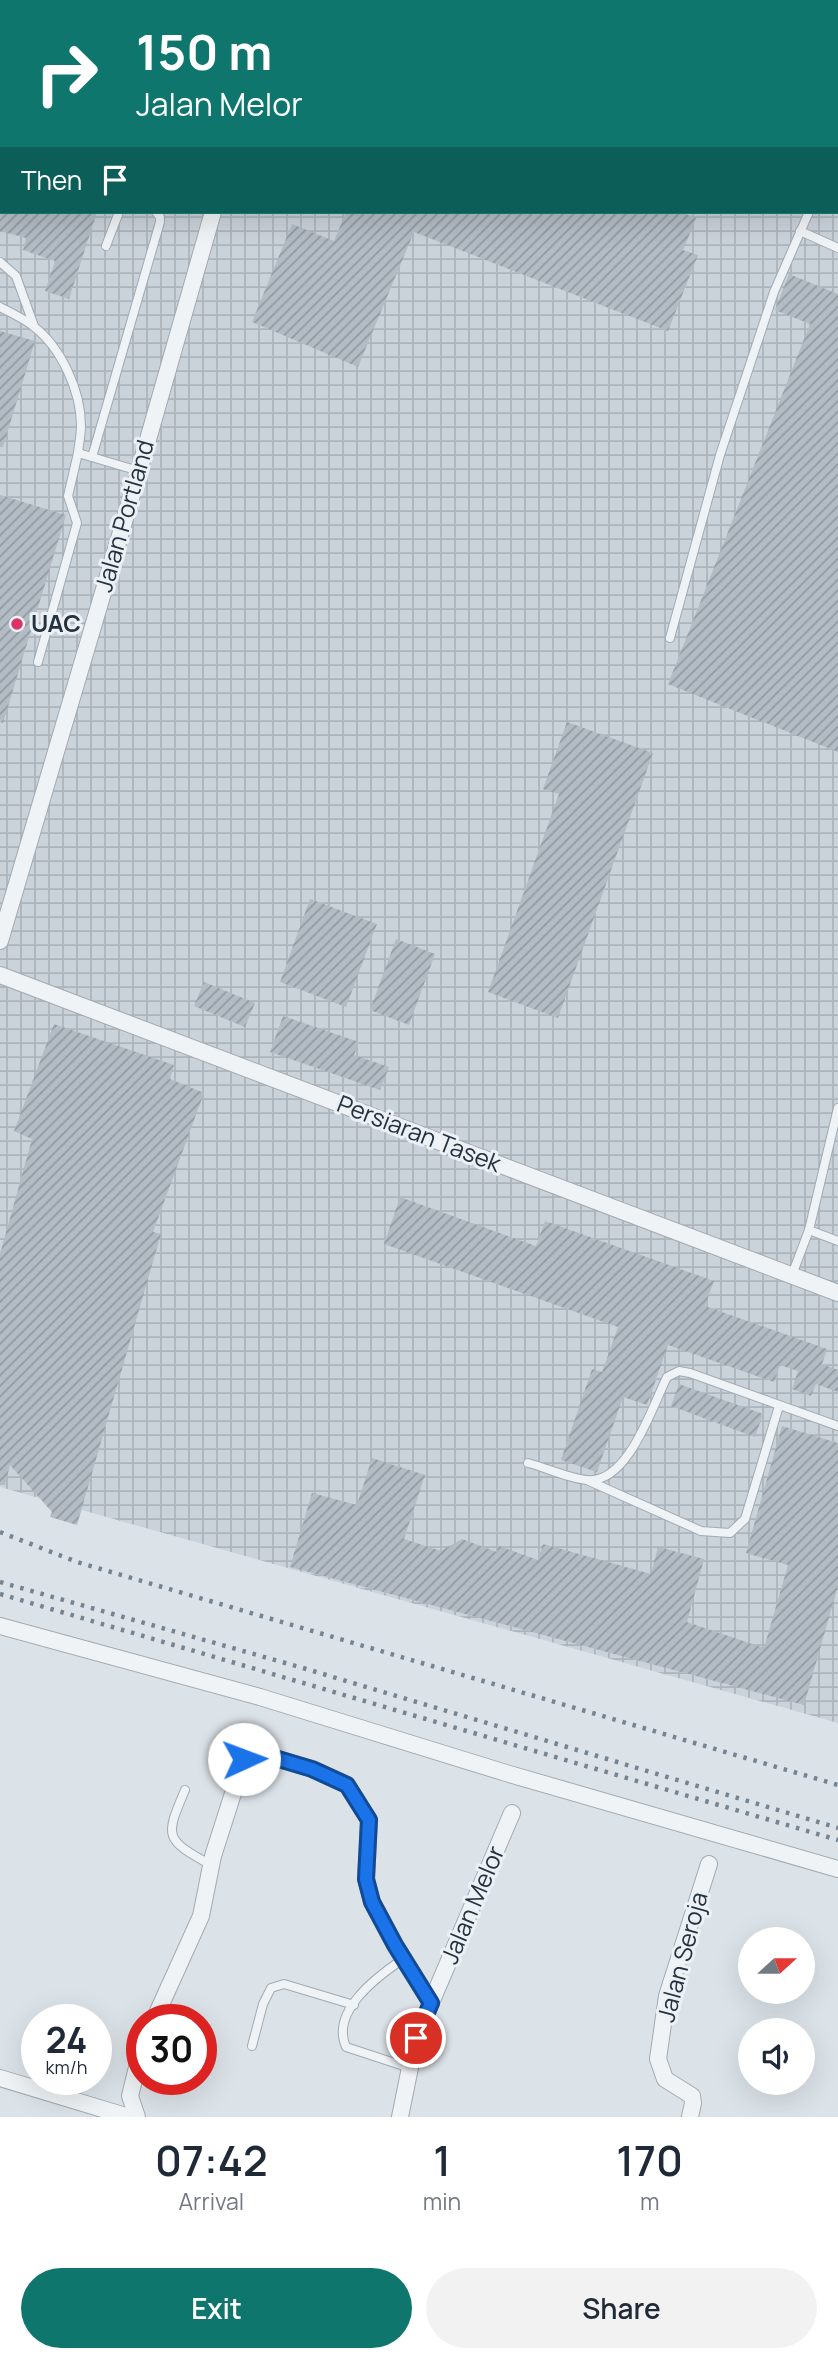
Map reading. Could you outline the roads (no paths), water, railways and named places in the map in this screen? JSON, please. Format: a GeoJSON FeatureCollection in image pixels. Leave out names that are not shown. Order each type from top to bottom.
{"type":"FeatureCollection","features":[{"type":"Feature","properties":{"kind":"street","name":"Jalan Portland"},"geometry":{"type":"LineString","coordinates":[[0,941],[212,214]]}},
{"type":"Feature","properties":{"kind":"street","name":"Persiaran Tasek"},"geometry":{"type":"LineString","coordinates":[[0,975],[838,1293]]}},
{"type":"Feature","properties":{"kind":"street"},"geometry":{"type":"LineString","coordinates":[[0,1626],[260,1698],[506,1773],[838,1869]]}},
{"type":"Feature","properties":{"kind":"street"},"geometry":{"type":"LineString","coordinates":[[161,2004],[201,1916],[211,1865],[244,1759],[255,1752],[312,1769],[347,1785],[369,1820],[366,1879],[372,1902],[431,2003]]}},
{"type":"Feature","properties":{"kind":"street","name":"Jalan Melor"},"geometry":{"type":"LineString","coordinates":[[400,2117],[416,2038],[512,1814]]}},
{"type":"Feature","properties":{"kind":"street","name":"Jalan Seroja"},"geometry":{"type":"LineString","coordinates":[[690,2117],[692,2096],[665,2079],[658,2059],[667,1996],[709,1864]]}},
{"type":"Feature","properties":{"kind":"street"},"geometry":{"type":"LineString","coordinates":[[0,2078],[129,2117]]}},
{"type":"Feature","properties":{"kind":"street"},"geometry":{"type":"LineString","coordinates":[[130,2095],[137,2117]]}},
{"type":"Feature","properties":{"kind":"lane"},"geometry":{"type":"LineString","coordinates":[[106,246],[118,214]]}},
{"type":"Feature","properties":{"kind":"lane"},"geometry":{"type":"LineString","coordinates":[[92,457],[160,222],[157,214]]}},
{"type":"Feature","properties":{"kind":"lane"},"geometry":{"type":"LineString","coordinates":[[670,638],[720,456],[774,292],[808,214]]}},
{"type":"Feature","properties":{"kind":"lane"},"geometry":{"type":"LineString","coordinates":[[800,231],[838,248]]}},
{"type":"Feature","properties":{"kind":"lane"},"geometry":{"type":"LineString","coordinates":[[0,262],[16,276],[34,326]]}},
{"type":"Feature","properties":{"kind":"lane"},"geometry":{"type":"LineString","coordinates":[[0,307],[34,326],[56,350],[65,364],[77,401],[81,425],[68,496],[77,523],[38,662]]}},
{"type":"Feature","properties":{"kind":"lane"},"geometry":{"type":"LineString","coordinates":[[78,453],[139,471]]}},
{"type":"Feature","properties":{"kind":"lane"},"geometry":{"type":"LineString","coordinates":[[792,1275],[809,1230],[838,1108]]}},
{"type":"Feature","properties":{"kind":"lane"},"geometry":{"type":"LineString","coordinates":[[809,1230],[838,1241]]}},
{"type":"Feature","properties":{"kind":"lane"},"geometry":{"type":"LineString","coordinates":[[588,1480],[606,1477],[632,1451],[667,1377],[679,1371],[838,1426]]}},
{"type":"Feature","properties":{"kind":"lane"},"geometry":{"type":"LineString","coordinates":[[528,1463],[588,1480],[701,1531],[730,1533],[745,1519],[779,1406]]}},
{"type":"Feature","properties":{"kind":"lane"},"geometry":{"type":"LineString","coordinates":[[185,1790],[172,1821],[172,1834],[178,1844],[211,1865]]}},
{"type":"Feature","properties":{"kind":"lane"},"geometry":{"type":"LineString","coordinates":[[403,1958],[372,1981],[342,2025],[342,2038],[346,2047],[410,2067]]}},
{"type":"Feature","properties":{"kind":"lane"},"geometry":{"type":"LineString","coordinates":[[252,2046],[263,2004],[271,1988],[284,1984],[354,2005]]}},
{"type":"Feature","properties":{"kind":"railway"},"geometry":{"type":"LineString","coordinates":[[0,1532],[77,1562],[838,1785]]}},
{"type":"Feature","properties":{"kind":"railway"},"geometry":{"type":"LineString","coordinates":[[0,1582],[303,1668],[838,1828]]}},
{"type":"Feature","properties":{"kind":"railway"},"geometry":{"type":"LineString","coordinates":[[0,1594],[838,1840]]}},
{"type":"Feature","properties":{"kind":"place","name":"UAC"},"geometry":{"type":"Point","coordinates":[17,624]}}]}
